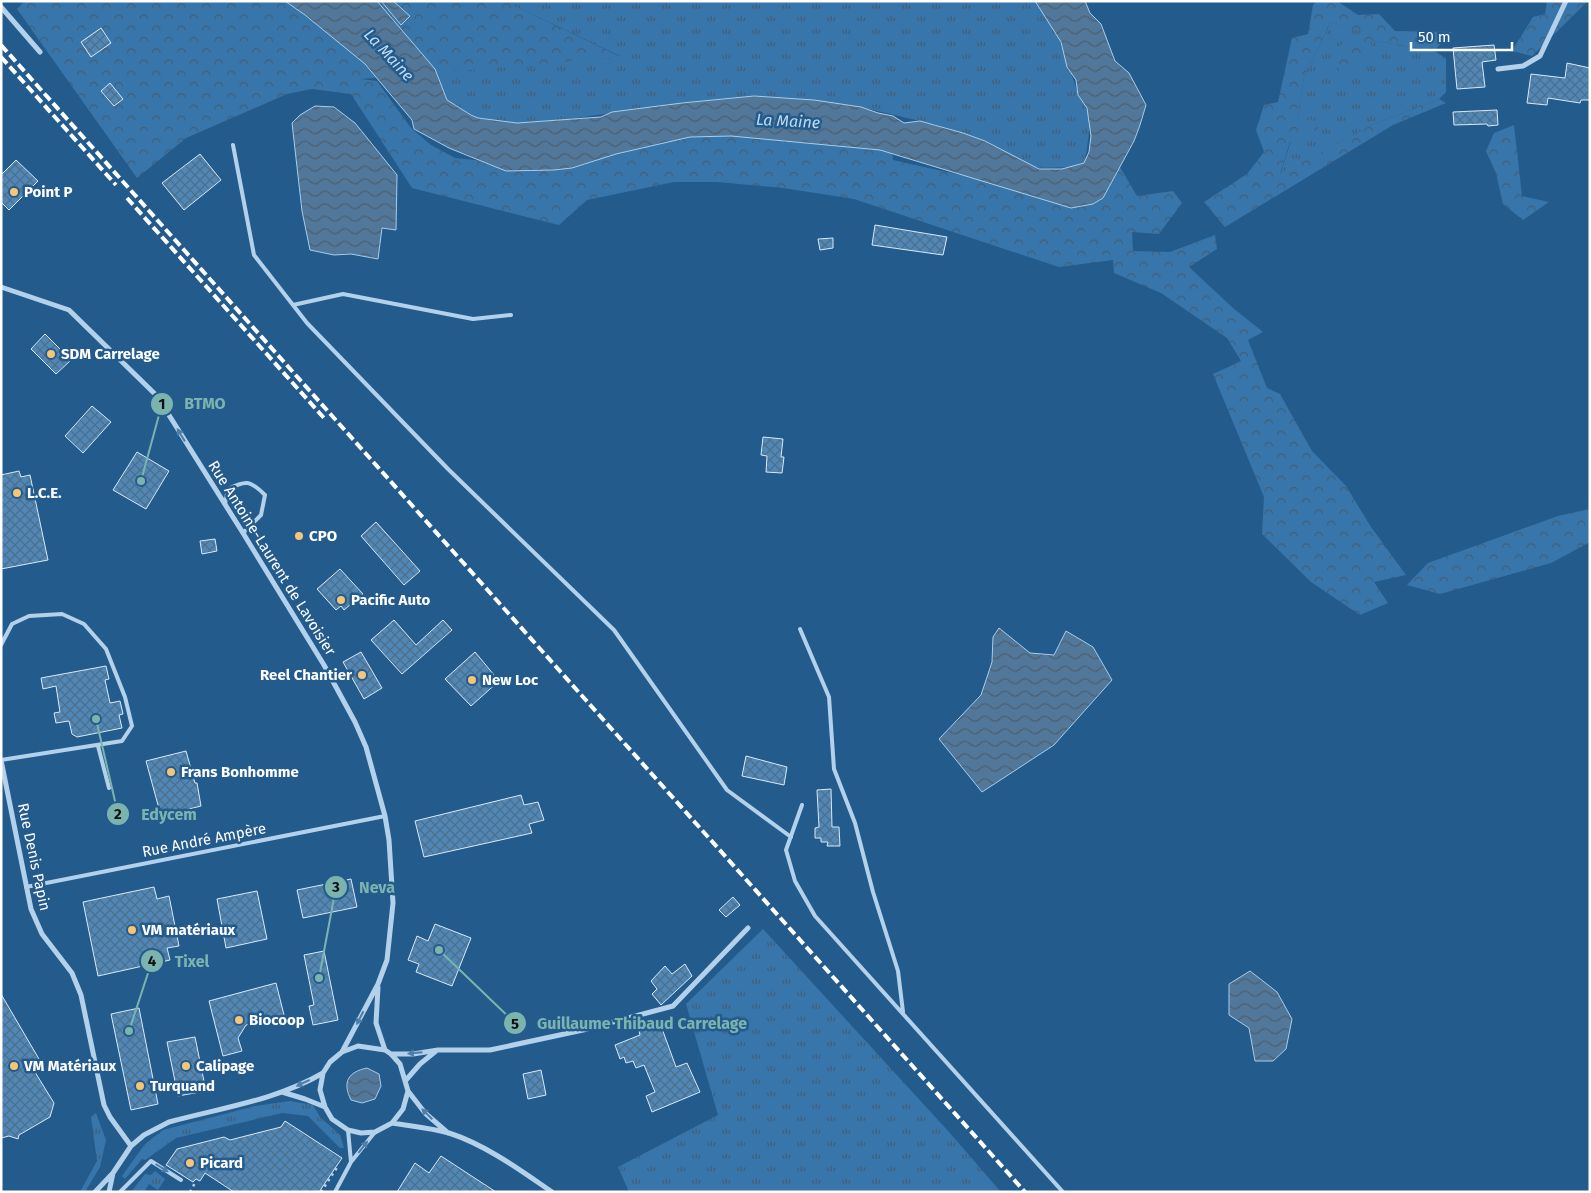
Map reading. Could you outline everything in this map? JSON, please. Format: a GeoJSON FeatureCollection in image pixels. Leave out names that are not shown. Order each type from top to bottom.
{"type":"FeatureCollection","features":[{"type":"Feature","properties":{"kind":"street"},"geometry":{"type":"LineString","coordinates":[[1498,69],[1523,66],[1540,56],[1566,1]]}},
{"type":"Feature","properties":{"kind":"street"},"geometry":{"type":"LineString","coordinates":[[1,7],[40,52]]}},
{"type":"Feature","properties":{"kind":"street","name":"Rue Antoine-Laurent de Lavoisier"},"geometry":{"type":"LineString","coordinates":[[1,287],[69,310],[157,396],[324,665],[355,722],[371,761],[385,816],[390,840],[393,903],[387,960],[378,984],[342,1052]]}},
{"type":"Feature","properties":{"kind":"street","name":"Rue Denis Papin"},"geometry":{"type":"LineString","coordinates":[[1,760],[26,887],[36,924],[72,973],[76,982],[81,995],[104,1105],[110,1117],[131,1146]]}},
{"type":"Feature","properties":{"kind":"street"},"geometry":{"type":"LineString","coordinates":[[391,1054],[413,1054],[438,1050],[490,1050],[583,1030],[673,1006],[748,928]]}},
{"type":"Feature","properties":{"kind":"street","name":"Rue Antoine-Laurent de Lavoisier"},"geometry":{"type":"LineString","coordinates":[[378,984],[376,1023],[385,1050]]}},
{"type":"Feature","properties":{"kind":"street"},"geometry":{"type":"LineString","coordinates":[[95,1192],[113,1173],[131,1146],[144,1135],[169,1122],[282,1092],[307,1082],[323,1072],[330,1062],[342,1052],[358,1046],[385,1050],[391,1054],[400,1064],[408,1091],[424,1113],[448,1133]]}},
{"type":"Feature","properties":{"kind":"street"},"geometry":{"type":"LineString","coordinates":[[406,1080],[420,1064],[438,1050]]}},
{"type":"Feature","properties":{"kind":"street"},"geometry":{"type":"LineString","coordinates":[[323,1072],[320,1090],[325,1107],[332,1119],[348,1130],[361,1133],[375,1132],[392,1123],[403,1109],[408,1091]]}},
{"type":"Feature","properties":{"kind":"street"},"geometry":{"type":"LineString","coordinates":[[282,1092],[325,1107]]}},
{"type":"Feature","properties":{"kind":"street"},"geometry":{"type":"LineString","coordinates":[[392,1123],[448,1133],[478,1146],[508,1163],[552,1192]]}},
{"type":"Feature","properties":{"kind":"street"},"geometry":{"type":"LineString","coordinates":[[109,1192],[113,1173]]}},
{"type":"Feature","properties":{"kind":"lane"},"geometry":{"type":"LineString","coordinates":[[233,145],[254,255],[293,305],[314,330],[448,469],[614,630],[727,790],[791,837]]}},
{"type":"Feature","properties":{"kind":"lane"},"geometry":{"type":"LineString","coordinates":[[293,305],[343,294],[472,319],[511,315]]}},
{"type":"Feature","properties":{"kind":"lane"},"geometry":{"type":"LineString","coordinates":[[225,504],[228,489],[241,482],[254,484],[265,495],[261,515],[243,533]]}},
{"type":"Feature","properties":{"kind":"lane"},"geometry":{"type":"LineString","coordinates":[[1,645],[12,624],[29,616],[62,614],[84,624],[106,649],[126,696],[132,726],[122,741],[1,760]]}},
{"type":"Feature","properties":{"kind":"lane"},"geometry":{"type":"LineString","coordinates":[[800,628],[830,697],[834,769],[855,823],[873,892],[898,971],[903,1012]]}},
{"type":"Feature","properties":{"kind":"lane"},"geometry":{"type":"LineString","coordinates":[[98,746],[109,788]]}},
{"type":"Feature","properties":{"kind":"lane"},"geometry":{"type":"LineString","coordinates":[[802,805],[786,850],[795,881],[815,916],[1063,1192]]}},
{"type":"Feature","properties":{"kind":"lane","name":"Rue André Ampère"},"geometry":{"type":"LineString","coordinates":[[26,887],[385,816]]}},
{"type":"Feature","properties":{"kind":"lane"},"geometry":{"type":"LineString","coordinates":[[348,1130],[351,1162]]}},
{"type":"Feature","properties":{"kind":"lane"},"geometry":{"type":"LineString","coordinates":[[335,1192],[351,1162],[375,1132]]}},
{"type":"Feature","properties":{"kind":"lane"},"geometry":{"type":"LineString","coordinates":[[120,1192],[151,1161],[180,1180]]}},
{"type":"Feature","properties":{"kind":"path"},"geometry":{"type":"LineString","coordinates":[[321,1192],[340,1163]]}},
{"type":"Feature","properties":{"kind":"path"},"geometry":{"type":"LineString","coordinates":[[190,1192],[196,1181]]}},
{"type":"Feature","properties":{"kind":"green space"},"geometry":{"type":"Polygon","coordinates":[[[25,1],[505,1],[621,57],[361,79],[377,81],[411,128],[431,145],[455,158],[513,164],[717,129],[891,143],[893,160],[960,175],[979,168],[1072,201],[1117,162],[1137,196],[1173,191],[1182,203],[1159,234],[1132,232],[1133,251],[1170,252],[1215,235],[1217,249],[1189,267],[1233,308],[1263,332],[1248,340],[1267,388],[1280,394],[1312,451],[1346,486],[1371,527],[1406,575],[1374,582],[1388,603],[1360,615],[1311,582],[1262,534],[1264,497],[1213,374],[1241,361],[1227,338],[1161,293],[1114,273],[1113,260],[1059,267],[854,199],[783,188],[717,182],[674,182],[587,200],[559,225],[412,188],[351,94],[312,89],[287,94],[186,138],[137,178],[17,9],[25,1]]]}},
{"type":"Feature","properties":{"kind":"green space"},"geometry":{"type":"Polygon","coordinates":[[[505,1],[1036,1],[1059,39],[1079,96],[1086,105],[1090,125],[1085,162],[1073,167],[1035,168],[985,141],[937,125],[856,106],[771,97],[754,96],[682,103],[569,119],[517,123],[478,118],[448,102],[435,69],[620,56],[505,1]]]}},
{"type":"Feature","properties":{"kind":"green space"},"geometry":{"type":"Polygon","coordinates":[[[1317,1],[1337,1],[1358,15],[1379,14],[1395,31],[1452,32],[1434,51],[1371,40],[1372,56],[1340,79],[1336,48],[1363,32],[1331,22],[1304,77],[1297,122],[1311,119],[1320,130],[1290,142],[1280,174],[1374,124],[1439,99],[1446,103],[1393,125],[1225,227],[1204,202],[1247,174],[1264,152],[1256,130],[1264,105],[1278,102],[1292,38],[1308,34],[1313,5],[1317,1]]]}},
{"type":"Feature","properties":{"kind":"green space"},"geometry":{"type":"Polygon","coordinates":[[[1547,1],[1588,1],[1532,56],[1512,51],[1533,17],[1545,14],[1547,1]]]}},
{"type":"Feature","properties":{"kind":"green space"},"geometry":{"type":"Polygon","coordinates":[[[1331,22],[1364,32],[1371,40],[1434,51],[1446,58],[1446,92],[1439,99],[1374,124],[1280,175],[1297,122],[1304,77],[1331,22]]]}},
{"type":"Feature","properties":{"kind":"green space"},"geometry":{"type":"Polygon","coordinates":[[[1514,125],[1522,196],[1549,202],[1523,220],[1503,204],[1496,173],[1486,151],[1494,133],[1514,125]]]}},
{"type":"Feature","properties":{"kind":"green space"},"geometry":{"type":"Polygon","coordinates":[[[1590,509],[1590,542],[1551,563],[1440,594],[1407,585],[1428,563],[1558,516],[1590,509]]]}},
{"type":"Feature","properties":{"kind":"green space"},"geometry":{"type":"Polygon","coordinates":[[[763,929],[949,1132],[1001,1192],[629,1192],[618,1167],[718,1115],[686,1004],[763,929]]]}},
{"type":"Feature","properties":{"kind":"green space"},"geometry":{"type":"Polygon","coordinates":[[[290,1101],[313,1105],[320,1117],[340,1135],[344,1148],[340,1148],[308,1116],[282,1113],[176,1138],[145,1160],[142,1159],[125,1179],[122,1176],[145,1144],[163,1130],[255,1106],[290,1101]]]}},
{"type":"Feature","properties":{"kind":"green space"},"geometry":{"type":"Polygon","coordinates":[[[96,1113],[106,1140],[100,1167],[85,1192],[80,1192],[97,1161],[91,1117],[96,1113]]]}},
{"type":"Feature","properties":{"kind":"green space"},"geometry":{"type":"Polygon","coordinates":[[[155,1171],[165,1179],[158,1190],[149,1184],[144,1192],[131,1192],[145,1174],[151,1175],[155,1171]]]}},
{"type":"Feature","properties":{"kind":"water","name":"La Maine"},"geometry":{"type":"Polygon","coordinates":[[[285,1],[377,1],[435,69],[447,100],[478,118],[517,123],[601,117],[612,112],[754,96],[814,100],[861,107],[893,116],[904,123],[920,121],[985,141],[1039,169],[1062,169],[1084,163],[1089,152],[1091,136],[1087,108],[1078,95],[1076,80],[1067,67],[1061,42],[1035,1],[1085,1],[1090,13],[1101,24],[1115,61],[1129,73],[1146,105],[1134,141],[1103,198],[1093,204],[1071,208],[880,150],[731,136],[690,137],[616,154],[572,168],[506,171],[449,148],[414,129],[412,120],[365,64],[285,1]]]}},
{"type":"Feature","properties":{"kind":"water"},"geometry":{"type":"Polygon","coordinates":[[[381,1],[393,1],[410,16],[401,25],[381,1]]]}},
{"type":"Feature","properties":{"kind":"water"},"geometry":{"type":"Polygon","coordinates":[[[315,106],[334,107],[355,123],[397,175],[396,230],[382,228],[378,259],[351,254],[334,255],[310,250],[302,211],[292,123],[300,115],[315,106]]]}},
{"type":"Feature","properties":{"kind":"water"},"geometry":{"type":"Polygon","coordinates":[[[999,628],[1030,653],[1054,655],[1066,631],[1093,647],[1112,680],[1054,745],[982,792],[939,739],[981,695],[992,662],[993,637],[999,628]]]}},
{"type":"Feature","properties":{"kind":"water"},"geometry":{"type":"Polygon","coordinates":[[[1250,971],[1277,992],[1292,1019],[1286,1049],[1273,1061],[1255,1061],[1249,1028],[1229,1015],[1229,984],[1250,971]]]}},
{"type":"Feature","properties":{"kind":"water"},"geometry":{"type":"Polygon","coordinates":[[[367,1068],[379,1074],[381,1086],[375,1099],[362,1103],[351,1100],[347,1088],[348,1079],[355,1072],[367,1068]]]}},
{"type":"Feature","properties":{"kind":"building"},"geometry":{"type":"Polygon","coordinates":[[[101,28],[111,43],[91,57],[81,42],[101,28]]]}},
{"type":"Feature","properties":{"kind":"building"},"geometry":{"type":"Polygon","coordinates":[[[1494,45],[1496,60],[1482,62],[1485,87],[1457,89],[1453,48],[1494,45]]]}},
{"type":"Feature","properties":{"kind":"building"},"geometry":{"type":"Polygon","coordinates":[[[1567,63],[1590,68],[1590,100],[1581,100],[1580,103],[1548,98],[1547,105],[1527,103],[1531,74],[1565,78],[1567,63]]]}},
{"type":"Feature","properties":{"kind":"building"},"geometry":{"type":"Polygon","coordinates":[[[110,83],[123,99],[114,106],[101,91],[110,83]]]}},
{"type":"Feature","properties":{"kind":"building"},"geometry":{"type":"Polygon","coordinates":[[[1497,110],[1498,125],[1454,125],[1453,112],[1497,110]]]}},
{"type":"Feature","properties":{"kind":"building"},"geometry":{"type":"Polygon","coordinates":[[[200,154],[221,180],[184,210],[162,183],[200,154]]]}},
{"type":"Feature","properties":{"kind":"building","name":"Point P"},"geometry":{"type":"Polygon","coordinates":[[[16,160],[38,181],[9,210],[1,202],[1,175],[16,160]]]}},
{"type":"Feature","properties":{"kind":"building"},"geometry":{"type":"Polygon","coordinates":[[[875,225],[947,237],[943,255],[872,245],[875,225]]]}},
{"type":"Feature","properties":{"kind":"building"},"geometry":{"type":"Polygon","coordinates":[[[833,238],[833,248],[820,250],[818,239],[833,238]]]}},
{"type":"Feature","properties":{"kind":"building","name":"SDM Carrelage"},"geometry":{"type":"Polygon","coordinates":[[[45,334],[71,360],[56,374],[31,349],[45,334]]]}},
{"type":"Feature","properties":{"kind":"building"},"geometry":{"type":"Polygon","coordinates":[[[92,406],[111,422],[83,453],[65,436],[92,406]]]}},
{"type":"Feature","properties":{"kind":"building"},"geometry":{"type":"Polygon","coordinates":[[[763,437],[783,439],[781,457],[784,457],[782,473],[766,472],[767,456],[761,455],[763,437]]]}},
{"type":"Feature","properties":{"kind":"building"},"geometry":{"type":"Polygon","coordinates":[[[137,452],[169,471],[146,509],[113,490],[137,452]]]}},
{"type":"Feature","properties":{"kind":"building"},"geometry":{"type":"Polygon","coordinates":[[[19,471],[21,477],[30,475],[48,560],[1,569],[1,475],[19,471]]]}},
{"type":"Feature","properties":{"kind":"building"},"geometry":{"type":"Polygon","coordinates":[[[376,522],[420,571],[404,585],[361,536],[376,522]]]}},
{"type":"Feature","properties":{"kind":"building"},"geometry":{"type":"Polygon","coordinates":[[[215,539],[217,551],[202,554],[200,541],[215,539]]]}},
{"type":"Feature","properties":{"kind":"building","name":"Pacific Auto"},"geometry":{"type":"Polygon","coordinates":[[[340,569],[363,594],[344,610],[341,606],[336,610],[317,589],[340,569]]]}},
{"type":"Feature","properties":{"kind":"building"},"geometry":{"type":"Polygon","coordinates":[[[394,620],[416,645],[443,620],[452,630],[402,674],[371,640],[394,620]]]}},
{"type":"Feature","properties":{"kind":"building","name":"Reel Chantier"},"geometry":{"type":"Polygon","coordinates":[[[361,652],[382,688],[364,699],[343,662],[361,652]]]}},
{"type":"Feature","properties":{"kind":"building","name":"New Loc"},"geometry":{"type":"Polygon","coordinates":[[[475,652],[499,681],[471,706],[445,679],[475,652]]]}},
{"type":"Feature","properties":{"kind":"building"},"geometry":{"type":"Polygon","coordinates":[[[106,666],[109,679],[105,680],[110,703],[120,701],[123,714],[119,715],[122,728],[77,737],[72,734],[69,721],[56,723],[54,713],[60,712],[56,686],[43,689],[41,678],[106,666]]]}},
{"type":"Feature","properties":{"kind":"building","name":"Frans Bonhomme"},"geometry":{"type":"Polygon","coordinates":[[[186,751],[195,783],[197,783],[201,806],[161,816],[146,761],[186,751]]]}},
{"type":"Feature","properties":{"kind":"building"},"geometry":{"type":"Polygon","coordinates":[[[746,756],[787,767],[784,785],[742,776],[746,756]]]}},
{"type":"Feature","properties":{"kind":"building"},"geometry":{"type":"Polygon","coordinates":[[[831,789],[832,827],[839,827],[840,846],[827,846],[828,842],[821,842],[821,838],[815,838],[815,828],[819,827],[817,790],[831,789]]]}},
{"type":"Feature","properties":{"kind":"building"},"geometry":{"type":"Polygon","coordinates":[[[521,795],[524,805],[538,802],[544,820],[529,824],[532,833],[424,857],[415,821],[521,795]]]}},
{"type":"Feature","properties":{"kind":"building"},"geometry":{"type":"Polygon","coordinates":[[[351,879],[357,907],[303,918],[297,890],[351,879]]]}},
{"type":"Feature","properties":{"kind":"building","name":"VM matériaux"},"geometry":{"type":"Polygon","coordinates":[[[154,887],[157,899],[169,896],[179,946],[167,948],[170,960],[98,976],[83,902],[154,887]]]}},
{"type":"Feature","properties":{"kind":"building"},"geometry":{"type":"Polygon","coordinates":[[[257,891],[267,939],[226,948],[217,899],[257,891]]]}},
{"type":"Feature","properties":{"kind":"building"},"geometry":{"type":"Polygon","coordinates":[[[733,897],[740,905],[726,917],[719,910],[733,897]]]}},
{"type":"Feature","properties":{"kind":"building"},"geometry":{"type":"Polygon","coordinates":[[[435,924],[471,938],[452,986],[416,972],[419,964],[408,960],[417,936],[428,941],[435,924]]]}},
{"type":"Feature","properties":{"kind":"building"},"geometry":{"type":"Polygon","coordinates":[[[324,951],[338,1020],[313,1025],[309,1006],[314,1005],[304,955],[324,951]]]}},
{"type":"Feature","properties":{"kind":"building"},"geometry":{"type":"Polygon","coordinates":[[[685,964],[692,976],[661,1005],[652,994],[657,989],[651,981],[665,966],[672,974],[685,964]]]}},
{"type":"Feature","properties":{"kind":"building","name":"Biocoop"},"geometry":{"type":"Polygon","coordinates":[[[276,983],[284,1015],[246,1025],[238,1038],[242,1051],[223,1056],[209,1001],[276,983]]]}},
{"type":"Feature","properties":{"kind":"building","name":"VM Matériaux"},"geometry":{"type":"Polygon","coordinates":[[[1,994],[39,1059],[30,1064],[54,1103],[50,1117],[19,1135],[18,1139],[9,1136],[1,1138],[1,994]]]}},
{"type":"Feature","properties":{"kind":"building"},"geometry":{"type":"Polygon","coordinates":[[[139,1008],[158,1104],[131,1110],[111,1014],[139,1008]]]}},
{"type":"Feature","properties":{"kind":"building"},"geometry":{"type":"Polygon","coordinates":[[[660,1023],[676,1067],[687,1063],[700,1092],[652,1112],[646,1096],[655,1092],[644,1065],[636,1068],[633,1061],[626,1063],[624,1057],[620,1059],[615,1045],[640,1035],[639,1031],[660,1023]]]}},
{"type":"Feature","properties":{"kind":"building","name":"Calipage"},"geometry":{"type":"Polygon","coordinates":[[[195,1037],[206,1091],[178,1096],[167,1042],[195,1037]]]}},
{"type":"Feature","properties":{"kind":"building"},"geometry":{"type":"Polygon","coordinates":[[[541,1070],[546,1095],[528,1099],[523,1074],[541,1070]]]}},
{"type":"Feature","properties":{"kind":"building"},"geometry":{"type":"Polygon","coordinates":[[[285,1121],[342,1158],[319,1192],[234,1192],[205,1173],[200,1181],[196,1179],[193,1182],[166,1165],[177,1149],[224,1137],[230,1140],[281,1127],[285,1121]]]}},
{"type":"Feature","properties":{"kind":"building"},"geometry":{"type":"Polygon","coordinates":[[[441,1156],[496,1192],[397,1192],[415,1163],[429,1173],[441,1156]]]}},
{"type":"Feature","properties":{"kind":"railway"},"geometry":{"type":"LineString","coordinates":[[1,45],[1025,1192]]}},
{"type":"Feature","properties":{"kind":"railway"},"geometry":{"type":"LineString","coordinates":[[1,57],[116,185]]}},
{"type":"Feature","properties":{"kind":"railway"},"geometry":{"type":"LineString","coordinates":[[127,198],[324,418]]}},
{"type":"Feature","properties":{"kind":"place","name":"Point P"},"geometry":{"type":"Point","coordinates":[14,192]}},
{"type":"Feature","properties":{"kind":"place","name":"SDM Carrelage"},"geometry":{"type":"Point","coordinates":[51,354]}},
{"type":"Feature","properties":{"kind":"place","name":"BTMO"},"geometry":{"type":"Point","coordinates":[141,481]}},
{"type":"Feature","properties":{"kind":"place","name":"L.C.E."},"geometry":{"type":"Point","coordinates":[17,493]}},
{"type":"Feature","properties":{"kind":"place","name":"CPO"},"geometry":{"type":"Point","coordinates":[299,536]}},
{"type":"Feature","properties":{"kind":"place","name":"Pacific Auto"},"geometry":{"type":"Point","coordinates":[341,600]}},
{"type":"Feature","properties":{"kind":"place","name":"Reel Chantier"},"geometry":{"type":"Point","coordinates":[362,675]}},
{"type":"Feature","properties":{"kind":"place","name":"New Loc"},"geometry":{"type":"Point","coordinates":[472,680]}},
{"type":"Feature","properties":{"kind":"place","name":"Edycem"},"geometry":{"type":"Point","coordinates":[96,719]}},
{"type":"Feature","properties":{"kind":"place","name":"Frans Bonhomme"},"geometry":{"type":"Point","coordinates":[171,772]}},
{"type":"Feature","properties":{"kind":"place","name":"VM matériaux"},"geometry":{"type":"Point","coordinates":[132,930]}},
{"type":"Feature","properties":{"kind":"place","name":"Guillaume Thibaud Carrelage"},"geometry":{"type":"Point","coordinates":[439,950]}},
{"type":"Feature","properties":{"kind":"place","name":"Neva"},"geometry":{"type":"Point","coordinates":[319,978]}},
{"type":"Feature","properties":{"kind":"place","name":"Biocoop"},"geometry":{"type":"Point","coordinates":[239,1020]}},
{"type":"Feature","properties":{"kind":"place","name":"Tixel"},"geometry":{"type":"Point","coordinates":[129,1031]}},
{"type":"Feature","properties":{"kind":"place","name":"VM Matériaux"},"geometry":{"type":"Point","coordinates":[14,1066]}},
{"type":"Feature","properties":{"kind":"place","name":"Calipage"},"geometry":{"type":"Point","coordinates":[186,1066]}},
{"type":"Feature","properties":{"kind":"place","name":"Turquand"},"geometry":{"type":"Point","coordinates":[140,1086]}},
{"type":"Feature","properties":{"kind":"place","name":"Picard"},"geometry":{"type":"Point","coordinates":[190,1163]}}]}
